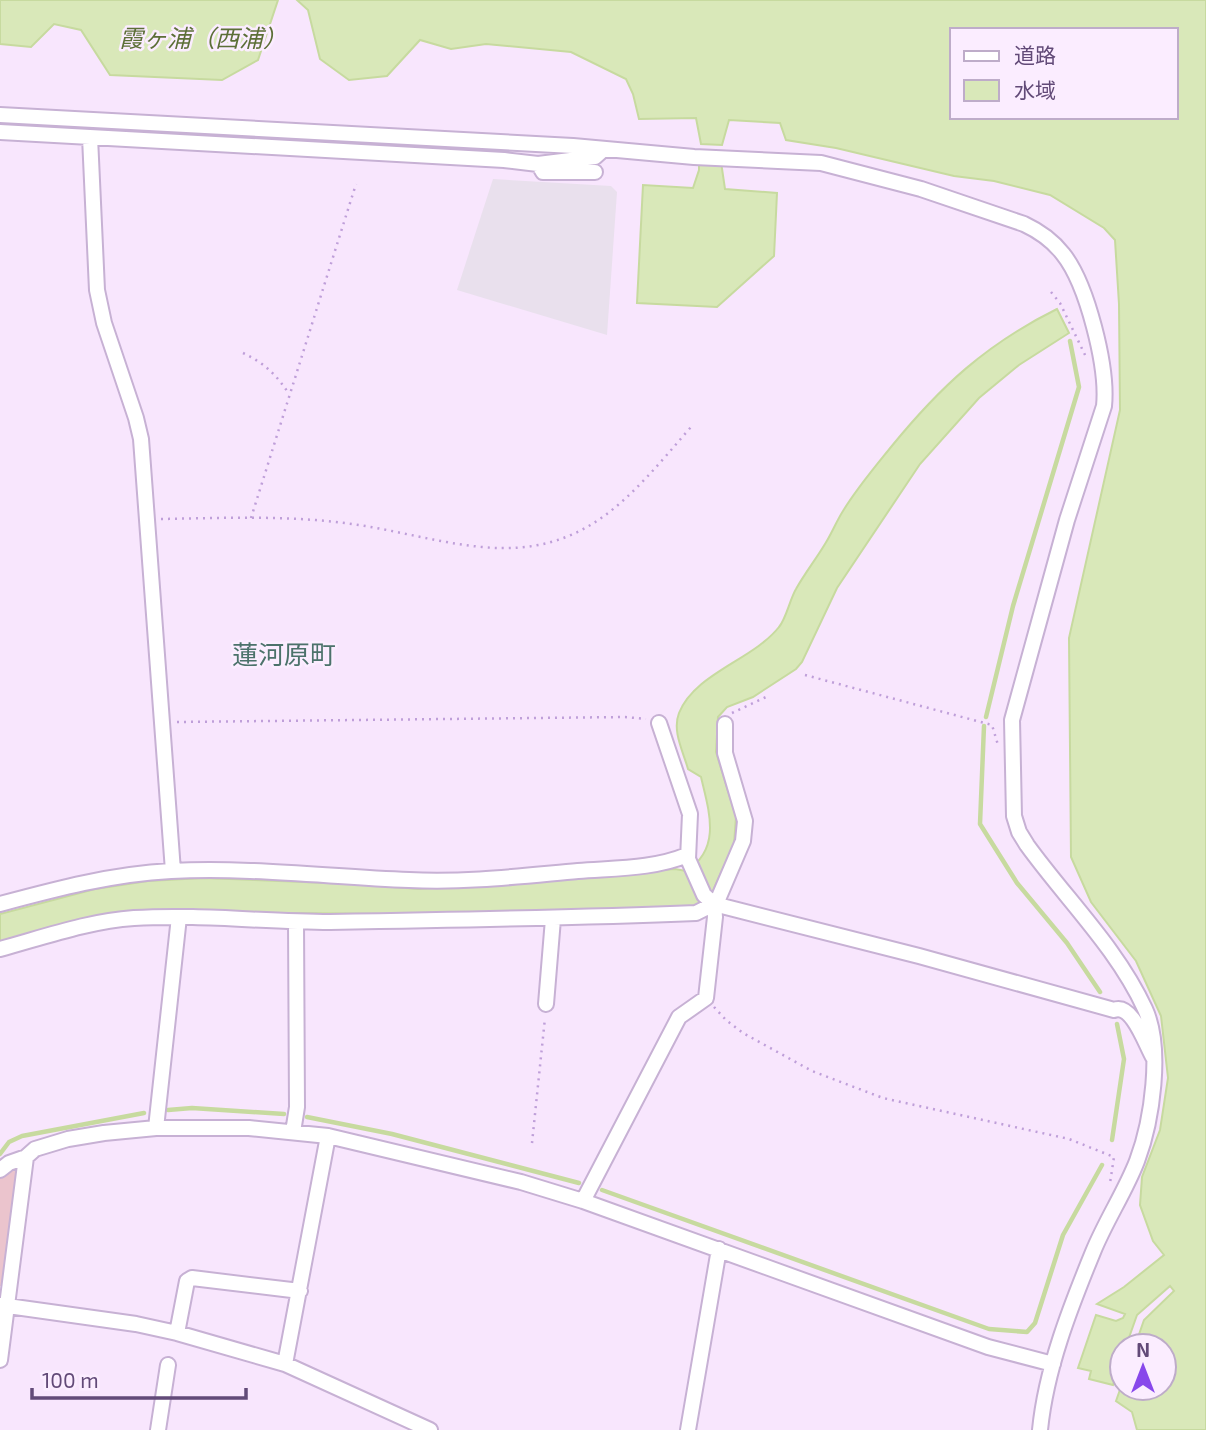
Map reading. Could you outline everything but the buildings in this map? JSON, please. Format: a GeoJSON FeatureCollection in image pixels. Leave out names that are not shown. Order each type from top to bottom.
{"type":"FeatureCollection","features":[{"type":"Feature","properties":{"kind":"street"},"geometry":{"type":"LineString","coordinates":[[0,115],[604,149],[694,158],[821,163],[920,189],[1037,231],[1063,254],[1082,288],[1102,361],[1106,390],[1104,406],[1066,520],[1012,720],[1014,816],[1018,832],[1094,931],[1146,1010],[1155,1041],[1155,1061],[1147,1131],[1138,1160],[1110,1214],[1084,1274],[1053,1364],[1040,1430]]}},
{"type":"Feature","properties":{"kind":"street"},"geometry":{"type":"LineString","coordinates":[[0,132],[538,164],[595,157],[604,149]]}},
{"type":"Feature","properties":{"kind":"street"},"geometry":{"type":"LineString","coordinates":[[90,137],[97,290],[104,323],[141,439],[173,871]]}},
{"type":"Feature","properties":{"kind":"street"},"geometry":{"type":"LineString","coordinates":[[538,164],[543,172],[595,172]]}},
{"type":"Feature","properties":{"kind":"street"},"geometry":{"type":"LineString","coordinates":[[583,1201],[679,1017],[706,998],[715,917],[689,861],[690,814],[659,723]]}},
{"type":"Feature","properties":{"kind":"street"},"geometry":{"type":"LineString","coordinates":[[0,949],[113,921],[180,917],[296,922],[552,919],[696,913],[731,872],[743,841],[745,821],[725,753],[725,724]]}},
{"type":"Feature","properties":{"kind":"street"},"geometry":{"type":"LineString","coordinates":[[0,904],[99,880],[173,871],[301,873],[412,881],[496,878],[642,866],[676,859],[689,861]]}},
{"type":"Feature","properties":{"kind":"street"},"geometry":{"type":"LineString","coordinates":[[709,900],[1114,1010],[1125,1009],[1140,1030],[1155,1061]]}},
{"type":"Feature","properties":{"kind":"street"},"geometry":{"type":"LineString","coordinates":[[156,1128],[180,917]]}},
{"type":"Feature","properties":{"kind":"street"},"geometry":{"type":"LineString","coordinates":[[546,1004],[552,919]]}},
{"type":"Feature","properties":{"kind":"street"},"geometry":{"type":"LineString","coordinates":[[293,1132],[297,1107],[296,922]]}},
{"type":"Feature","properties":{"kind":"street"},"geometry":{"type":"LineString","coordinates":[[0,1170],[9,1163],[26,1157],[35,1149],[68,1139],[104,1133],[156,1128],[249,1128],[328,1136],[521,1182],[583,1201],[988,1347],[1053,1364]]}},
{"type":"Feature","properties":{"kind":"street"},"geometry":{"type":"LineString","coordinates":[[285,1364],[328,1136]]}},
{"type":"Feature","properties":{"kind":"street"},"geometry":{"type":"LineString","coordinates":[[0,1360],[4,1305],[26,1157]]}},
{"type":"Feature","properties":{"kind":"street"},"geometry":{"type":"LineString","coordinates":[[688,1430],[719,1249]]}},
{"type":"Feature","properties":{"kind":"street"},"geometry":{"type":"LineString","coordinates":[[177,1333],[187,1280],[192,1278],[300,1292]]}},
{"type":"Feature","properties":{"kind":"street"},"geometry":{"type":"LineString","coordinates":[[4,1305],[136,1324],[285,1364],[430,1430]]}},
{"type":"Feature","properties":{"kind":"street"},"geometry":{"type":"LineString","coordinates":[[158,1430],[168,1365]]}},
{"type":"Feature","properties":{"kind":"path"},"geometry":{"type":"LineString","coordinates":[[251,518],[356,184]]}},
{"type":"Feature","properties":{"kind":"path"},"geometry":{"type":"LineString","coordinates":[[1051,292],[1060,303],[1091,366]]}},
{"type":"Feature","properties":{"kind":"path"},"geometry":{"type":"LineString","coordinates":[[243,353],[269,368],[289,394]]}},
{"type":"Feature","properties":{"kind":"path"},"geometry":{"type":"LineString","coordinates":[[148,519],[322,520],[481,547],[510,549],[538,546],[568,538],[619,506],[637,490],[691,427]]}},
{"type":"Feature","properties":{"kind":"path"},"geometry":{"type":"LineString","coordinates":[[806,675],[992,725],[1000,753]]}},
{"type":"Feature","properties":{"kind":"path"},"geometry":{"type":"LineString","coordinates":[[725,724],[732,713],[766,696]]}},
{"type":"Feature","properties":{"kind":"path"},"geometry":{"type":"LineString","coordinates":[[163,722],[625,717],[649,719],[659,723]]}},
{"type":"Feature","properties":{"kind":"path"},"geometry":{"type":"LineString","coordinates":[[706,998],[726,1020],[743,1033],[812,1071],[883,1098],[1069,1139],[1114,1157],[1109,1194],[1110,1214]]}},
{"type":"Feature","properties":{"kind":"path"},"geometry":{"type":"LineString","coordinates":[[531,1143],[546,1004]]}},
{"type":"Feature","properties":{"kind":"shaded area"},"geometry":{"type":"Polygon","coordinates":[[[493,179],[611,186],[617,192],[607,335],[457,290],[493,179]]]}},
{"type":"Feature","properties":{"kind":"shaded area"},"geometry":{"type":"Polygon","coordinates":[[[6,1170],[17,1171],[0,1286],[0,1175],[6,1170]]]}},
{"type":"Feature","properties":{"kind":"water","name":"霞ヶ浦（西浦）"},"geometry":{"type":"Polygon","coordinates":[[[0,0],[278,0],[258,60],[222,80],[110,75],[81,30],[54,24],[31,47],[0,44],[0,0]]]}},
{"type":"Feature","properties":{"kind":"water","name":"霞ヶ浦（西浦）"},"geometry":{"type":"Polygon","coordinates":[[[297,0],[1206,0],[1206,1430],[1137,1430],[1132,1412],[1117,1402],[1178,1402],[1178,1332],[1140,1332],[1144,1320],[1174,1291],[1170,1286],[1137,1315],[1131,1332],[1108,1332],[1108,1384],[1089,1379],[1091,1371],[1078,1368],[1096,1315],[1116,1321],[1125,1314],[1097,1304],[1124,1287],[1164,1255],[1153,1241],[1140,1205],[1142,1177],[1160,1130],[1168,1078],[1161,1016],[1136,961],[1091,902],[1071,857],[1069,638],[1120,410],[1119,304],[1115,240],[1104,228],[1050,195],[836,148],[786,140],[780,123],[729,120],[722,145],[701,144],[696,118],[639,119],[626,79],[571,52],[486,44],[451,49],[420,40],[387,76],[349,80],[320,59],[308,10],[297,0]]]}},
{"type":"Feature","properties":{"kind":"water"},"geometry":{"type":"Polygon","coordinates":[[[699,154],[720,155],[725,189],[777,193],[774,256],[717,307],[637,303],[643,185],[693,188],[699,170],[699,154]]]}},
{"type":"Feature","properties":{"kind":"water"},"geometry":{"type":"Polygon","coordinates":[[[1057,309],[1069,333],[1019,365],[979,398],[920,464],[837,588],[802,662],[796,669],[753,697],[727,707],[718,717],[716,752],[736,817],[734,844],[711,895],[697,906],[518,915],[167,912],[0,943],[0,914],[95,889],[148,881],[203,878],[419,889],[675,869],[686,871],[705,852],[710,828],[701,777],[688,769],[677,734],[679,713],[687,699],[711,677],[768,639],[779,627],[796,589],[848,503],[891,447],[946,386],[986,352],[1057,309]]]}},
{"type":"Feature","properties":{"kind":"waterway"},"geometry":{"type":"LineString","coordinates":[[986,717],[1013,606],[1079,387],[1070,341]]}},
{"type":"Feature","properties":{"kind":"waterway"},"geometry":{"type":"LineString","coordinates":[[984,726],[980,824],[1017,883],[1067,943],[1100,992]]}},
{"type":"Feature","properties":{"kind":"waterway"},"geometry":{"type":"LineString","coordinates":[[1112,1140],[1124,1059],[1117,1024]]}},
{"type":"Feature","properties":{"kind":"waterway"},"geometry":{"type":"LineString","coordinates":[[168,1110],[192,1108],[284,1114]]}},
{"type":"Feature","properties":{"kind":"waterway"},"geometry":{"type":"LineString","coordinates":[[0,1154],[9,1142],[22,1136],[144,1113]]}},
{"type":"Feature","properties":{"kind":"waterway"},"geometry":{"type":"LineString","coordinates":[[307,1117],[392,1134],[579,1183]]}},
{"type":"Feature","properties":{"kind":"waterway"},"geometry":{"type":"LineString","coordinates":[[602,1190],[989,1329],[1027,1332],[1035,1323],[1063,1235],[1102,1165]]}},
{"type":"Feature","properties":{"kind":"district","name":"蓮河原町"},"geometry":{"type":"Point","coordinates":[284,655]}}]}
